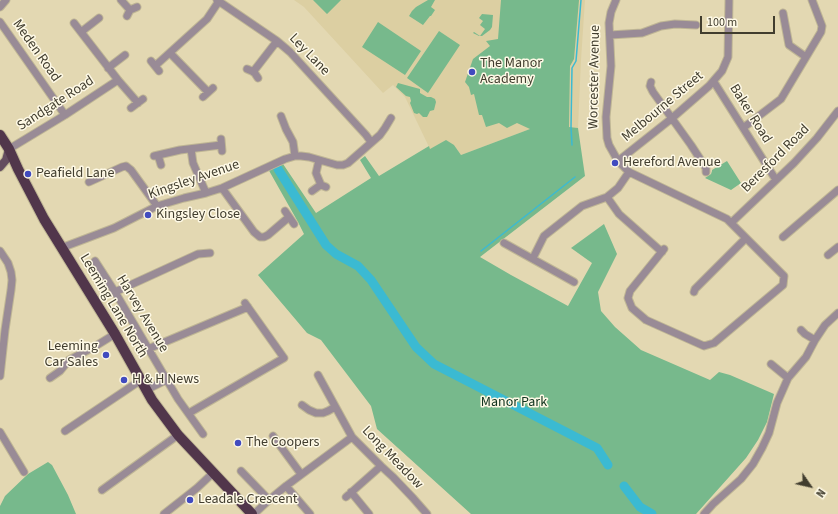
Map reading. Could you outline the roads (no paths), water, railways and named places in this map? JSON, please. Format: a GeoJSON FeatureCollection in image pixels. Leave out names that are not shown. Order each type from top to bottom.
{"type":"FeatureCollection","features":[{"type":"Feature","properties":{"kind":"highway","name":"Leeming Lane North"},"geometry":{"type":"LineString","coordinates":[[0,135],[9,149],[44,219],[115,334],[160,413],[178,435],[253,514]]}},
{"type":"Feature","properties":{"kind":"main road"},"geometry":{"type":"LineString","coordinates":[[0,155],[9,149]]}},
{"type":"Feature","properties":{"kind":"main road"},"geometry":{"type":"LineString","coordinates":[[0,167],[6,160],[9,149]]}},
{"type":"Feature","properties":{"kind":"street"},"geometry":{"type":"LineString","coordinates":[[0,7],[6,0]]}},
{"type":"Feature","properties":{"kind":"street"},"geometry":{"type":"LineString","coordinates":[[122,0],[131,11]]}},
{"type":"Feature","properties":{"kind":"street","name":"Worcester Avenue"},"geometry":{"type":"LineString","coordinates":[[607,197],[619,214],[663,250],[630,291],[628,298],[632,308],[646,320],[704,346],[714,343],[783,285],[784,276],[727,219],[628,172],[618,161],[607,138],[606,117],[611,66],[609,23],[611,12],[616,0]]}},
{"type":"Feature","properties":{"kind":"street","name":"Melbourne Street"},"geometry":{"type":"LineString","coordinates":[[618,161],[672,119],[714,82],[722,71],[728,58],[729,0]]}},
{"type":"Feature","properties":{"kind":"street"},"geometry":{"type":"LineString","coordinates":[[743,128],[782,99],[821,32],[822,26],[812,0]]}},
{"type":"Feature","properties":{"kind":"street"},"geometry":{"type":"LineString","coordinates":[[155,66],[207,18],[218,1]]}},
{"type":"Feature","properties":{"kind":"street","name":"Ley Lane"},"geometry":{"type":"LineString","coordinates":[[218,1],[277,41],[290,52],[371,142]]}},
{"type":"Feature","properties":{"kind":"street"},"geometry":{"type":"LineString","coordinates":[[783,13],[789,45],[806,57]]}},
{"type":"Feature","properties":{"kind":"street"},"geometry":{"type":"LineString","coordinates":[[69,29],[99,18]]}},
{"type":"Feature","properties":{"kind":"street","name":"Meden Road"},"geometry":{"type":"LineString","coordinates":[[0,22],[65,115]]}},
{"type":"Feature","properties":{"kind":"street"},"geometry":{"type":"LineString","coordinates":[[610,35],[642,33],[661,26],[675,24],[696,25]]}},
{"type":"Feature","properties":{"kind":"street"},"geometry":{"type":"LineString","coordinates":[[77,27],[118,80],[140,101],[131,108]]}},
{"type":"Feature","properties":{"kind":"street"},"geometry":{"type":"LineString","coordinates":[[253,73],[277,41]]}},
{"type":"Feature","properties":{"kind":"street"},"geometry":{"type":"LineString","coordinates":[[170,53],[208,92]]}},
{"type":"Feature","properties":{"kind":"street"},"geometry":{"type":"LineString","coordinates":[[108,68],[125,55]]}},
{"type":"Feature","properties":{"kind":"street","name":"Sandgate Road"},"geometry":{"type":"LineString","coordinates":[[9,149],[65,115],[118,80]]}},
{"type":"Feature","properties":{"kind":"street"},"geometry":{"type":"LineString","coordinates":[[651,82],[650,86],[653,92],[692,145],[706,168],[706,172]]}},
{"type":"Feature","properties":{"kind":"street","name":"Baker Road"},"geometry":{"type":"LineString","coordinates":[[714,82],[776,180]]}},
{"type":"Feature","properties":{"kind":"street","name":"Beresford Road"},"geometry":{"type":"LineString","coordinates":[[731,223],[794,163],[817,138],[838,111]]}},
{"type":"Feature","properties":{"kind":"street"},"geometry":{"type":"LineString","coordinates":[[281,116],[293,142],[295,156]]}},
{"type":"Feature","properties":{"kind":"street","name":"Kingsley Avenue"},"geometry":{"type":"LineString","coordinates":[[61,248],[114,228],[156,206],[222,188],[285,159],[295,156],[319,160],[331,164],[343,165],[352,160],[380,135],[390,120],[395,128]]}},
{"type":"Feature","properties":{"kind":"street"},"geometry":{"type":"LineString","coordinates":[[161,165],[156,155],[221,145]]}},
{"type":"Feature","properties":{"kind":"street"},"geometry":{"type":"LineString","coordinates":[[190,149],[193,163],[206,193]]}},
{"type":"Feature","properties":{"kind":"street"},"geometry":{"type":"LineString","coordinates":[[312,191],[324,186],[316,173],[319,160]]}},
{"type":"Feature","properties":{"kind":"street"},"geometry":{"type":"LineString","coordinates":[[92,178],[126,166],[131,170],[156,206]]}},
{"type":"Feature","properties":{"kind":"street"},"geometry":{"type":"LineString","coordinates":[[533,258],[544,236],[582,206],[607,197],[618,188],[628,172]]}},
{"type":"Feature","properties":{"kind":"street"},"geometry":{"type":"LineString","coordinates":[[222,188],[254,232],[260,237],[268,235],[287,214],[294,224]]}},
{"type":"Feature","properties":{"kind":"street"},"geometry":{"type":"LineString","coordinates":[[783,237],[798,221],[838,190]]}},
{"type":"Feature","properties":{"kind":"street"},"geometry":{"type":"LineString","coordinates":[[694,292],[695,289],[746,238]]}},
{"type":"Feature","properties":{"kind":"street"},"geometry":{"type":"LineString","coordinates":[[504,243],[574,282]]}},
{"type":"Feature","properties":{"kind":"street"},"geometry":{"type":"LineString","coordinates":[[828,255],[838,247]]}},
{"type":"Feature","properties":{"kind":"street"},"geometry":{"type":"LineString","coordinates":[[0,251],[8,263],[12,280],[0,376]]}},
{"type":"Feature","properties":{"kind":"street"},"geometry":{"type":"LineString","coordinates":[[115,292],[198,254],[210,253]]}},
{"type":"Feature","properties":{"kind":"street","name":"Harvey Avenue"},"geometry":{"type":"LineString","coordinates":[[95,261],[115,292],[166,380],[203,434]]}},
{"type":"Feature","properties":{"kind":"street"},"geometry":{"type":"LineString","coordinates":[[148,349],[247,305],[284,358],[188,414]]}},
{"type":"Feature","properties":{"kind":"street"},"geometry":{"type":"LineString","coordinates":[[704,514],[741,479],[753,464],[769,433],[777,403],[788,378],[806,357],[825,325],[838,313]]}},
{"type":"Feature","properties":{"kind":"street"},"geometry":{"type":"LineString","coordinates":[[52,373],[63,368],[69,360],[115,334]]}},
{"type":"Feature","properties":{"kind":"street"},"geometry":{"type":"LineString","coordinates":[[803,334],[815,340]]}},
{"type":"Feature","properties":{"kind":"street"},"geometry":{"type":"LineString","coordinates":[[771,364],[788,378]]}},
{"type":"Feature","properties":{"kind":"street","name":"Long Meadow"},"geometry":{"type":"LineString","coordinates":[[318,375],[352,437],[394,477],[427,514]]}},
{"type":"Feature","properties":{"kind":"street"},"geometry":{"type":"LineString","coordinates":[[65,430],[141,380]]}},
{"type":"Feature","properties":{"kind":"street"},"geometry":{"type":"LineString","coordinates":[[146,390],[166,380]]}},
{"type":"Feature","properties":{"kind":"street"},"geometry":{"type":"LineString","coordinates":[[302,404],[309,410],[316,413],[323,413],[335,407]]}},
{"type":"Feature","properties":{"kind":"street"},"geometry":{"type":"LineString","coordinates":[[0,432],[24,472]]}},
{"type":"Feature","properties":{"kind":"street"},"geometry":{"type":"LineString","coordinates":[[102,490],[178,435]]}},
{"type":"Feature","properties":{"kind":"street"},"geometry":{"type":"LineString","coordinates":[[273,436],[284,443],[301,474]]}},
{"type":"Feature","properties":{"kind":"street"},"geometry":{"type":"LineString","coordinates":[[253,514],[301,474],[352,437]]}},
{"type":"Feature","properties":{"kind":"street"},"geometry":{"type":"LineString","coordinates":[[369,514],[348,494],[381,466]]}},
{"type":"Feature","properties":{"kind":"street"},"geometry":{"type":"LineString","coordinates":[[245,472],[269,500]]}},
{"type":"Feature","properties":{"kind":"street"},"geometry":{"type":"LineString","coordinates":[[164,514],[197,488],[213,473]]}},
{"type":"Feature","properties":{"kind":"street"},"geometry":{"type":"LineString","coordinates":[[286,486],[310,514]]}},
{"type":"Feature","properties":{"kind":"waterway"},"geometry":{"type":"LineString","coordinates":[[572,145],[572,68],[576,61],[581,0]]}},
{"type":"Feature","properties":{"kind":"waterway"},"geometry":{"type":"LineString","coordinates":[[278,169],[326,245],[336,254],[358,266],[371,280],[416,347],[434,364],[597,448],[608,465]]}},
{"type":"Feature","properties":{"kind":"waterway"},"geometry":{"type":"LineString","coordinates":[[481,251],[575,177]]}},
{"type":"Feature","properties":{"kind":"waterway"},"geometry":{"type":"LineString","coordinates":[[624,486],[640,507],[652,514]]}},
{"type":"Feature","properties":{"kind":"place","name":"The Manor Academy"},"geometry":{"type":"Point","coordinates":[472,72]}},
{"type":"Feature","properties":{"kind":"place","name":"Hereford Avenue"},"geometry":{"type":"Point","coordinates":[615,163]}},
{"type":"Feature","properties":{"kind":"place","name":"Peafield Lane"},"geometry":{"type":"Point","coordinates":[28,174]}},
{"type":"Feature","properties":{"kind":"place","name":"Kingsley Close"},"geometry":{"type":"Point","coordinates":[148,215]}},
{"type":"Feature","properties":{"kind":"place","name":"Leeming Car Sales"},"geometry":{"type":"Point","coordinates":[106,355]}},
{"type":"Feature","properties":{"kind":"place","name":"H & H News"},"geometry":{"type":"Point","coordinates":[124,380]}},
{"type":"Feature","properties":{"kind":"place","name":"The Coopers"},"geometry":{"type":"Point","coordinates":[238,443]}},
{"type":"Feature","properties":{"kind":"place","name":"Leadale Crescent"},"geometry":{"type":"Point","coordinates":[190,500]}},
{"type":"Feature","properties":{"kind":"park label","name":"Manor Park"},"geometry":{"type":"Point","coordinates":[514,403]}}]}
